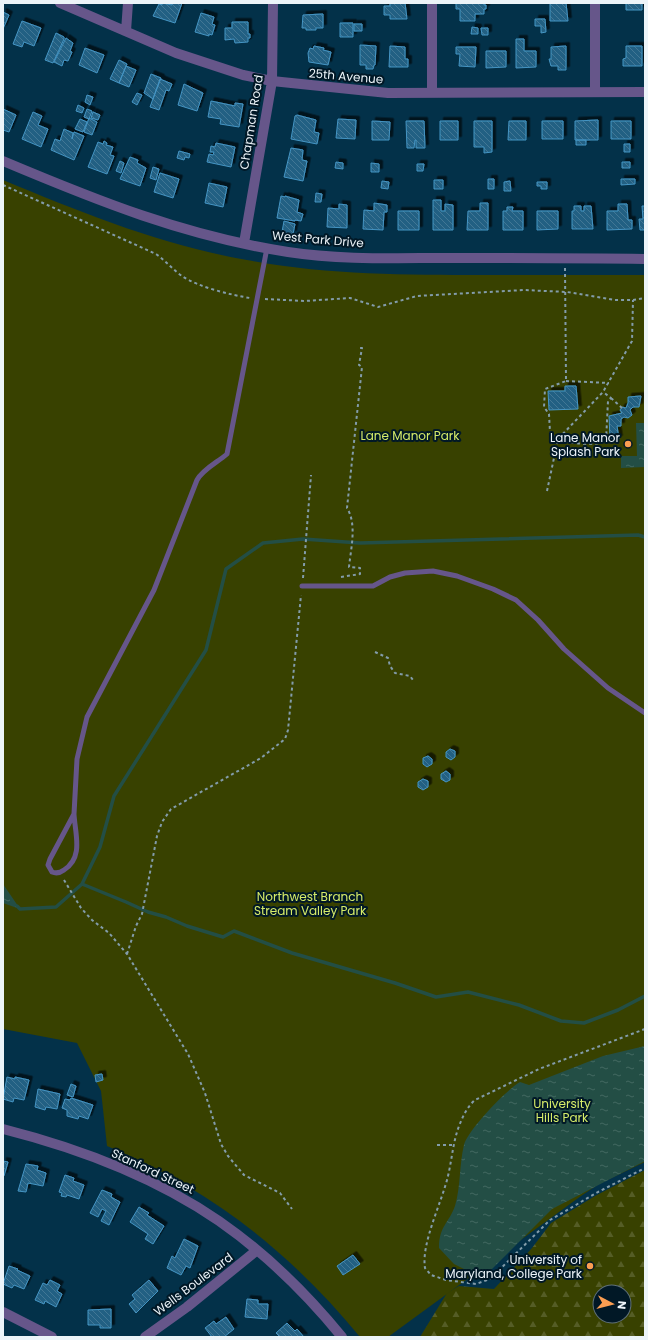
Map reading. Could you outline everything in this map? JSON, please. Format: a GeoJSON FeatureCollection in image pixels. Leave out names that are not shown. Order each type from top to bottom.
{"type":"FeatureCollection","features":[{"type":"Feature","properties":{"kind":"street","name":"25th Avenue"},"geometry":{"type":"LineString","coordinates":[[60,3],[176,52],[243,75],[272,81],[374,92],[645,92]]}},
{"type":"Feature","properties":{"kind":"street"},"geometry":{"type":"LineString","coordinates":[[126,31],[128,3]]}},
{"type":"Feature","properties":{"kind":"street","name":"Chapman Road"},"geometry":{"type":"LineString","coordinates":[[244,243],[272,81],[273,3]]}},
{"type":"Feature","properties":{"kind":"street"},"geometry":{"type":"LineString","coordinates":[[432,3],[432,92]]}},
{"type":"Feature","properties":{"kind":"street"},"geometry":{"type":"LineString","coordinates":[[595,3],[595,91]]}},
{"type":"Feature","properties":{"kind":"street","name":"West Park Drive"},"geometry":{"type":"LineString","coordinates":[[3,161],[122,210],[175,227],[267,248],[322,255],[396,258],[645,259]]}},
{"type":"Feature","properties":{"kind":"street","name":"Stanford Street"},"geometry":{"type":"LineString","coordinates":[[3,1129],[92,1158],[165,1188],[220,1222],[256,1251],[301,1291],[342,1337]]}},
{"type":"Feature","properties":{"kind":"street","name":"Wells Boulevard"},"geometry":{"type":"LineString","coordinates":[[145,1337],[186,1307],[256,1251]]}},
{"type":"Feature","properties":{"kind":"street"},"geometry":{"type":"LineString","coordinates":[[3,1312],[52,1337]]}},
{"type":"Feature","properties":{"kind":"lane"},"geometry":{"type":"LineString","coordinates":[[74,814],[50,859],[48,865],[52,872],[61,872],[71,866],[76,856],[74,814],[77,759],[87,717],[154,590],[200,473],[215,464],[227,454],[267,248]]}},
{"type":"Feature","properties":{"kind":"lane"},"geometry":{"type":"LineString","coordinates":[[302,585],[373,586],[390,577],[405,573],[433,571],[457,576],[493,589],[516,600],[575,659],[608,688],[645,713]]}},
{"type":"Feature","properties":{"kind":"path"},"geometry":{"type":"LineString","coordinates":[[3,184],[156,254],[190,281],[241,296],[258,299],[305,301],[350,298],[378,307],[417,296],[524,290],[567,292],[591,297],[633,300],[645,298]]}},
{"type":"Feature","properties":{"kind":"path"},"geometry":{"type":"LineString","coordinates":[[565,258],[567,292],[566,381]]}},
{"type":"Feature","properties":{"kind":"path"},"geometry":{"type":"LineString","coordinates":[[547,491],[558,439],[603,392],[632,341],[633,300]]}},
{"type":"Feature","properties":{"kind":"path"},"geometry":{"type":"LineString","coordinates":[[338,577],[360,574],[360,568],[349,567],[352,516],[346,508],[362,366],[359,365],[362,348],[358,348]]}},
{"type":"Feature","properties":{"kind":"path"},"geometry":{"type":"LineString","coordinates":[[609,383],[566,381],[545,389],[544,407],[549,414],[550,432],[558,439],[584,444],[602,443],[606,441],[608,401],[611,398]]}},
{"type":"Feature","properties":{"kind":"path"},"geometry":{"type":"LineString","coordinates":[[603,392],[622,408]]}},
{"type":"Feature","properties":{"kind":"path"},"geometry":{"type":"LineString","coordinates":[[127,954],[136,926],[142,914],[157,836],[166,815],[171,809],[261,758],[285,739],[288,730],[311,476]]}},
{"type":"Feature","properties":{"kind":"path"},"geometry":{"type":"LineString","coordinates":[[303,576],[310,577]]}},
{"type":"Feature","properties":{"kind":"path"},"geometry":{"type":"LineString","coordinates":[[375,652],[388,658],[390,666],[395,674],[410,676],[413,680]]}},
{"type":"Feature","properties":{"kind":"path"},"geometry":{"type":"LineString","coordinates":[[65,883],[81,908],[92,920],[109,933],[127,954],[188,1054],[205,1093],[215,1128],[228,1156],[244,1175],[280,1193],[292,1209]]}},
{"type":"Feature","properties":{"kind":"path"},"geometry":{"type":"LineString","coordinates":[[645,1029],[539,1069],[475,1100],[465,1112],[453,1145],[449,1176],[425,1251],[425,1268],[431,1275],[446,1280],[476,1284],[490,1279],[550,1220],[598,1192],[645,1168]]}},
{"type":"Feature","properties":{"kind":"path"},"geometry":{"type":"LineString","coordinates":[[437,1146],[453,1145]]}},
{"type":"Feature","properties":{"kind":"green space"},"geometry":{"type":"Polygon","coordinates":[[[3,180],[93,216],[153,237],[215,254],[276,265],[306,269],[394,274],[645,275],[645,1162],[599,1184],[581,1196],[388,1337],[360,1337],[305,1277],[246,1225],[180,1182],[145,1163],[107,1146],[101,1091],[77,1043],[3,1029],[3,180]]]}},
{"type":"Feature","properties":{"kind":"green space","name":"University of Maryland, College Park"},"geometry":{"type":"Polygon","coordinates":[[[645,1170],[645,1337],[420,1337],[447,1293],[459,1286],[494,1289],[532,1248],[551,1223],[595,1196],[645,1170]]]}},
{"type":"Feature","properties":{"kind":"water"},"geometry":{"type":"Polygon","coordinates":[[[636,423],[645,423],[645,467],[621,468],[621,456],[637,456],[636,423]]]}},
{"type":"Feature","properties":{"kind":"water"},"geometry":{"type":"Polygon","coordinates":[[[3,884],[20,909],[3,903],[3,884]]]}},
{"type":"Feature","properties":{"kind":"water"},"geometry":{"type":"Polygon","coordinates":[[[645,1046],[645,1161],[552,1209],[489,1272],[476,1275],[454,1264],[439,1248],[439,1241],[442,1230],[455,1206],[464,1145],[472,1130],[488,1111],[506,1093],[520,1082],[529,1085],[603,1056],[645,1046]]]}},
{"type":"Feature","properties":{"kind":"building"},"geometry":{"type":"Polygon","coordinates":[[[162,3],[172,5],[172,3],[182,3],[175,23],[153,16],[159,4],[162,5],[162,3]]]}},
{"type":"Feature","properties":{"kind":"building"},"geometry":{"type":"Polygon","coordinates":[[[390,3],[405,3],[407,19],[390,19],[390,15],[384,15],[384,6],[390,6],[390,3]]]}},
{"type":"Feature","properties":{"kind":"building"},"geometry":{"type":"Polygon","coordinates":[[[456,3],[484,3],[484,5],[486,5],[486,9],[484,9],[484,14],[475,14],[475,21],[460,21],[460,9],[456,9],[456,3]]]}},
{"type":"Feature","properties":{"kind":"building"},"geometry":{"type":"Polygon","coordinates":[[[550,3],[566,3],[568,21],[550,21],[550,3]]]}},
{"type":"Feature","properties":{"kind":"building"},"geometry":{"type":"Polygon","coordinates":[[[626,3],[642,3],[642,10],[626,10],[626,3]]]}},
{"type":"Feature","properties":{"kind":"building"},"geometry":{"type":"Polygon","coordinates":[[[3,12],[9,15],[3,29],[3,12]]]}},
{"type":"Feature","properties":{"kind":"building"},"geometry":{"type":"Polygon","coordinates":[[[201,13],[214,17],[212,24],[215,25],[212,35],[209,34],[209,36],[195,32],[201,13]]]}},
{"type":"Feature","properties":{"kind":"building"},"geometry":{"type":"Polygon","coordinates":[[[323,14],[323,28],[306,30],[306,28],[302,28],[303,15],[323,14]]]}},
{"type":"Feature","properties":{"kind":"building"},"geometry":{"type":"Polygon","coordinates":[[[535,19],[545,19],[546,32],[541,33],[541,26],[535,26],[535,19]]]}},
{"type":"Feature","properties":{"kind":"building"},"geometry":{"type":"Polygon","coordinates":[[[22,21],[41,28],[34,46],[24,42],[22,47],[13,44],[22,21]]]}},
{"type":"Feature","properties":{"kind":"building"},"geometry":{"type":"Polygon","coordinates":[[[232,22],[248,22],[248,34],[250,34],[250,38],[248,38],[248,42],[235,43],[234,39],[225,40],[225,28],[232,28],[232,22]]]}},
{"type":"Feature","properties":{"kind":"building"},"geometry":{"type":"Polygon","coordinates":[[[340,23],[353,23],[353,37],[340,37],[340,23]]]}},
{"type":"Feature","properties":{"kind":"building"},"geometry":{"type":"Polygon","coordinates":[[[354,24],[362,24],[362,31],[354,31],[354,24]]]}},
{"type":"Feature","properties":{"kind":"building"},"geometry":{"type":"Polygon","coordinates":[[[472,27],[478,28],[478,34],[471,34],[472,27]]]}},
{"type":"Feature","properties":{"kind":"building"},"geometry":{"type":"Polygon","coordinates":[[[481,28],[488,28],[488,35],[482,35],[481,28]]]}},
{"type":"Feature","properties":{"kind":"building"},"geometry":{"type":"Polygon","coordinates":[[[56,33],[64,37],[64,39],[53,63],[45,60],[56,33]]]}},
{"type":"Feature","properties":{"kind":"building"},"geometry":{"type":"Polygon","coordinates":[[[66,38],[73,43],[70,51],[72,52],[68,61],[64,60],[62,66],[54,62],[66,38]]]}},
{"type":"Feature","properties":{"kind":"building"},"geometry":{"type":"Polygon","coordinates":[[[516,39],[524,39],[524,51],[536,51],[536,67],[516,68],[516,39]]]}},
{"type":"Feature","properties":{"kind":"building"},"geometry":{"type":"Polygon","coordinates":[[[360,45],[376,46],[375,65],[373,69],[366,69],[366,65],[360,65],[360,45]]]}},
{"type":"Feature","properties":{"kind":"building"},"geometry":{"type":"Polygon","coordinates":[[[314,46],[324,48],[323,50],[331,52],[328,65],[309,62],[308,53],[310,48],[313,49],[314,46]]]}},
{"type":"Feature","properties":{"kind":"building"},"geometry":{"type":"Polygon","coordinates":[[[390,46],[405,47],[405,59],[408,59],[408,67],[389,67],[390,46]]]}},
{"type":"Feature","properties":{"kind":"building"},"geometry":{"type":"Polygon","coordinates":[[[566,46],[566,70],[558,70],[558,66],[551,66],[549,59],[551,59],[551,47],[566,46]]]}},
{"type":"Feature","properties":{"kind":"building"},"geometry":{"type":"Polygon","coordinates":[[[626,46],[642,46],[642,66],[623,66],[623,59],[626,58],[626,46]]]}},
{"type":"Feature","properties":{"kind":"building"},"geometry":{"type":"Polygon","coordinates":[[[456,47],[476,47],[475,67],[459,66],[460,54],[456,54],[456,47]]]}},
{"type":"Feature","properties":{"kind":"building"},"geometry":{"type":"Polygon","coordinates":[[[85,48],[104,55],[97,73],[79,65],[85,48]]]}},
{"type":"Feature","properties":{"kind":"building"},"geometry":{"type":"Polygon","coordinates":[[[486,51],[506,51],[506,67],[486,68],[486,51]]]}},
{"type":"Feature","properties":{"kind":"building"},"geometry":{"type":"Polygon","coordinates":[[[119,60],[127,64],[119,83],[110,79],[119,60]]]}},
{"type":"Feature","properties":{"kind":"building"},"geometry":{"type":"Polygon","coordinates":[[[126,66],[136,70],[129,87],[119,83],[126,66]]]}},
{"type":"Feature","properties":{"kind":"building"},"geometry":{"type":"Polygon","coordinates":[[[151,74],[161,78],[153,99],[144,93],[151,74]]]}},
{"type":"Feature","properties":{"kind":"building"},"geometry":{"type":"Polygon","coordinates":[[[160,79],[172,84],[169,91],[166,90],[159,110],[150,107],[160,79]]]}},
{"type":"Feature","properties":{"kind":"building"},"geometry":{"type":"Polygon","coordinates":[[[184,84],[203,93],[197,111],[178,105],[184,84]]]}},
{"type":"Feature","properties":{"kind":"building"},"geometry":{"type":"Polygon","coordinates":[[[137,93],[142,95],[137,105],[132,102],[137,93]]]}},
{"type":"Feature","properties":{"kind":"building"},"geometry":{"type":"Polygon","coordinates":[[[87,95],[93,97],[90,105],[85,102],[87,95]]]}},
{"type":"Feature","properties":{"kind":"building"},"geometry":{"type":"Polygon","coordinates":[[[211,101],[235,106],[235,103],[243,104],[239,127],[220,124],[221,119],[208,117],[211,101]]]}},
{"type":"Feature","properties":{"kind":"building"},"geometry":{"type":"Polygon","coordinates":[[[78,105],[84,108],[82,113],[76,111],[78,105]]]}},
{"type":"Feature","properties":{"kind":"building"},"geometry":{"type":"Polygon","coordinates":[[[3,109],[16,115],[9,132],[3,130],[3,109]]]}},
{"type":"Feature","properties":{"kind":"building"},"geometry":{"type":"Polygon","coordinates":[[[87,109],[92,111],[89,119],[84,117],[87,109]]]}},
{"type":"Feature","properties":{"kind":"building"},"geometry":{"type":"Polygon","coordinates":[[[33,112],[42,116],[38,125],[48,129],[41,147],[22,139],[33,112]]]}},
{"type":"Feature","properties":{"kind":"building"},"geometry":{"type":"Polygon","coordinates":[[[93,112],[100,115],[98,120],[91,118],[93,112]]]}},
{"type":"Feature","properties":{"kind":"building"},"geometry":{"type":"Polygon","coordinates":[[[297,115],[316,120],[314,132],[319,133],[317,144],[291,139],[295,116],[297,115]]]}},
{"type":"Feature","properties":{"kind":"building"},"geometry":{"type":"Polygon","coordinates":[[[89,118],[97,122],[92,135],[84,132],[89,118]]]}},
{"type":"Feature","properties":{"kind":"building"},"geometry":{"type":"Polygon","coordinates":[[[80,119],[87,122],[83,132],[75,129],[80,119]]]}},
{"type":"Feature","properties":{"kind":"building"},"geometry":{"type":"Polygon","coordinates":[[[338,119],[356,120],[355,139],[336,138],[338,119]]]}},
{"type":"Feature","properties":{"kind":"building"},"geometry":{"type":"Polygon","coordinates":[[[598,120],[598,140],[575,140],[575,121],[598,120]]]}},
{"type":"Feature","properties":{"kind":"building"},"geometry":{"type":"Polygon","coordinates":[[[372,121],[390,122],[389,140],[372,140],[372,121]]]}},
{"type":"Feature","properties":{"kind":"building"},"geometry":{"type":"Polygon","coordinates":[[[406,121],[424,121],[425,148],[416,148],[415,140],[414,148],[407,148],[406,121]]]}},
{"type":"Feature","properties":{"kind":"building"},"geometry":{"type":"Polygon","coordinates":[[[440,121],[458,121],[458,140],[440,140],[440,121]]]}},
{"type":"Feature","properties":{"kind":"building"},"geometry":{"type":"Polygon","coordinates":[[[474,121],[492,121],[492,152],[484,153],[484,147],[474,147],[474,121]]]}},
{"type":"Feature","properties":{"kind":"building"},"geometry":{"type":"Polygon","coordinates":[[[509,121],[526,121],[526,140],[508,140],[509,121]]]}},
{"type":"Feature","properties":{"kind":"building"},"geometry":{"type":"Polygon","coordinates":[[[542,121],[563,121],[563,139],[542,139],[542,121]]]}},
{"type":"Feature","properties":{"kind":"building"},"geometry":{"type":"Polygon","coordinates":[[[611,121],[631,121],[631,139],[611,139],[611,121]]]}},
{"type":"Feature","properties":{"kind":"building"},"geometry":{"type":"Polygon","coordinates":[[[64,129],[73,133],[72,139],[74,132],[84,136],[74,160],[51,150],[55,139],[60,141],[64,129]]]}},
{"type":"Feature","properties":{"kind":"building"},"geometry":{"type":"Polygon","coordinates":[[[576,140],[586,140],[586,145],[576,145],[576,140]]]}},
{"type":"Feature","properties":{"kind":"building"},"geometry":{"type":"Polygon","coordinates":[[[104,141],[107,143],[106,145],[113,147],[110,155],[114,156],[107,174],[88,167],[98,142],[103,144],[104,141]]]}},
{"type":"Feature","properties":{"kind":"building"},"geometry":{"type":"Polygon","coordinates":[[[216,143],[235,147],[231,167],[207,162],[209,154],[213,155],[214,152],[210,152],[211,146],[215,147],[216,143]]]}},
{"type":"Feature","properties":{"kind":"building"},"geometry":{"type":"Polygon","coordinates":[[[624,144],[630,144],[630,152],[624,152],[624,144]]]}},
{"type":"Feature","properties":{"kind":"building"},"geometry":{"type":"Polygon","coordinates":[[[291,148],[303,150],[302,160],[307,161],[303,181],[284,177],[291,148]]]}},
{"type":"Feature","properties":{"kind":"building"},"geometry":{"type":"Polygon","coordinates":[[[179,151],[190,154],[189,158],[185,157],[184,160],[177,158],[179,151]]]}},
{"type":"Feature","properties":{"kind":"building"},"geometry":{"type":"Polygon","coordinates":[[[130,157],[138,160],[137,163],[146,168],[140,186],[120,179],[130,157]]]}},
{"type":"Feature","properties":{"kind":"building"},"geometry":{"type":"Polygon","coordinates":[[[120,161],[124,163],[121,173],[116,171],[120,161]]]}},
{"type":"Feature","properties":{"kind":"building"},"geometry":{"type":"Polygon","coordinates":[[[336,162],[343,163],[343,169],[335,168],[336,162]]]}},
{"type":"Feature","properties":{"kind":"building"},"geometry":{"type":"Polygon","coordinates":[[[622,162],[630,162],[630,168],[622,168],[622,162]]]}},
{"type":"Feature","properties":{"kind":"building"},"geometry":{"type":"Polygon","coordinates":[[[371,163],[379,164],[379,172],[371,172],[371,163]]]}},
{"type":"Feature","properties":{"kind":"building"},"geometry":{"type":"Polygon","coordinates":[[[417,164],[424,164],[423,171],[417,171],[417,164]]]}},
{"type":"Feature","properties":{"kind":"building"},"geometry":{"type":"Polygon","coordinates":[[[153,167],[159,169],[156,180],[150,178],[153,167]]]}},
{"type":"Feature","properties":{"kind":"building"},"geometry":{"type":"Polygon","coordinates":[[[160,173],[179,179],[173,198],[154,192],[160,173]]]}},
{"type":"Feature","properties":{"kind":"building"},"geometry":{"type":"Polygon","coordinates":[[[488,179],[494,179],[494,189],[488,189],[488,179]]]}},
{"type":"Feature","properties":{"kind":"building"},"geometry":{"type":"Polygon","coordinates":[[[621,179],[635,179],[635,184],[621,185],[621,179]]]}},
{"type":"Feature","properties":{"kind":"building"},"geometry":{"type":"Polygon","coordinates":[[[434,180],[443,180],[443,189],[434,189],[434,180]]]}},
{"type":"Feature","properties":{"kind":"building"},"geometry":{"type":"Polygon","coordinates":[[[382,181],[389,182],[388,189],[381,188],[382,181]]]}},
{"type":"Feature","properties":{"kind":"building"},"geometry":{"type":"Polygon","coordinates":[[[510,181],[511,191],[504,191],[504,182],[510,181]]]}},
{"type":"Feature","properties":{"kind":"building"},"geometry":{"type":"Polygon","coordinates":[[[537,182],[547,182],[547,189],[541,189],[541,186],[537,186],[537,182]]]}},
{"type":"Feature","properties":{"kind":"building"},"geometry":{"type":"Polygon","coordinates":[[[209,183],[227,187],[223,207],[205,203],[209,183]]]}},
{"type":"Feature","properties":{"kind":"building"},"geometry":{"type":"Polygon","coordinates":[[[316,193],[322,194],[321,202],[315,202],[316,193]]]}},
{"type":"Feature","properties":{"kind":"building"},"geometry":{"type":"Polygon","coordinates":[[[281,196],[299,200],[297,212],[303,214],[301,221],[277,218],[281,196]]]}},
{"type":"Feature","properties":{"kind":"building"},"geometry":{"type":"Polygon","coordinates":[[[433,200],[441,200],[441,211],[445,211],[445,204],[453,205],[453,230],[433,230],[433,200]]]}},
{"type":"Feature","properties":{"kind":"building"},"geometry":{"type":"Polygon","coordinates":[[[374,203],[387,205],[387,212],[384,212],[383,230],[363,229],[364,210],[374,211],[374,203]]]}},
{"type":"Feature","properties":{"kind":"building"},"geometry":{"type":"Polygon","coordinates":[[[480,203],[488,203],[488,230],[467,230],[468,211],[480,211],[480,203]]]}},
{"type":"Feature","properties":{"kind":"building"},"geometry":{"type":"Polygon","coordinates":[[[339,204],[347,205],[347,228],[327,227],[328,208],[339,209],[339,204]]]}},
{"type":"Feature","properties":{"kind":"building"},"geometry":{"type":"Polygon","coordinates":[[[618,204],[627,204],[628,220],[632,220],[632,229],[607,230],[607,211],[618,211],[618,204]]]}},
{"type":"Feature","properties":{"kind":"building"},"geometry":{"type":"Polygon","coordinates":[[[574,206],[581,206],[581,211],[584,211],[584,206],[591,206],[593,229],[572,229],[572,211],[574,211],[574,206]]]}},
{"type":"Feature","properties":{"kind":"building"},"geometry":{"type":"Polygon","coordinates":[[[642,206],[645,206],[645,230],[640,230],[639,219],[643,219],[642,206]]]}},
{"type":"Feature","properties":{"kind":"building"},"geometry":{"type":"Polygon","coordinates":[[[507,207],[513,207],[512,211],[523,211],[523,230],[503,230],[503,211],[507,211],[507,207]]]}},
{"type":"Feature","properties":{"kind":"building"},"geometry":{"type":"Polygon","coordinates":[[[398,211],[419,211],[419,230],[398,230],[398,211]]]}},
{"type":"Feature","properties":{"kind":"building"},"geometry":{"type":"Polygon","coordinates":[[[537,211],[558,211],[558,229],[537,230],[537,211]]]}},
{"type":"Feature","properties":{"kind":"building"},"geometry":{"type":"Polygon","coordinates":[[[284,221],[295,224],[293,234],[282,232],[284,221]]]}},
{"type":"Feature","properties":{"kind":"building"},"geometry":{"type":"Polygon","coordinates":[[[565,386],[576,386],[578,409],[549,410],[548,391],[565,391],[565,386]]]}},
{"type":"Feature","properties":{"kind":"building"},"geometry":{"type":"Polygon","coordinates":[[[641,396],[639,407],[633,407],[630,410],[632,415],[628,418],[624,417],[621,419],[621,426],[617,426],[619,439],[610,439],[609,416],[622,413],[620,410],[622,407],[626,408],[628,397],[641,396]]]}},
{"type":"Feature","properties":{"kind":"building"},"geometry":{"type":"Polygon","coordinates":[[[450,749],[455,751],[455,757],[451,760],[446,757],[446,752],[450,749]]]}},
{"type":"Feature","properties":{"kind":"building"},"geometry":{"type":"Polygon","coordinates":[[[428,756],[432,759],[432,764],[427,767],[423,764],[423,758],[428,756]]]}},
{"type":"Feature","properties":{"kind":"building"},"geometry":{"type":"Polygon","coordinates":[[[446,771],[450,774],[450,780],[446,782],[441,779],[441,774],[446,771]]]}},
{"type":"Feature","properties":{"kind":"building"},"geometry":{"type":"Polygon","coordinates":[[[423,779],[428,781],[428,787],[423,790],[418,787],[418,782],[423,779]]]}},
{"type":"Feature","properties":{"kind":"building"},"geometry":{"type":"Polygon","coordinates":[[[102,1074],[103,1080],[96,1082],[95,1075],[102,1074]]]}},
{"type":"Feature","properties":{"kind":"building"},"geometry":{"type":"Polygon","coordinates":[[[7,1077],[29,1080],[24,1100],[14,1098],[13,1102],[3,1099],[7,1077]]]}},
{"type":"Feature","properties":{"kind":"building"},"geometry":{"type":"Polygon","coordinates":[[[71,1084],[76,1086],[73,1097],[67,1095],[71,1084]]]}},
{"type":"Feature","properties":{"kind":"building"},"geometry":{"type":"Polygon","coordinates":[[[38,1089],[60,1094],[57,1109],[46,1107],[45,1110],[35,1107],[38,1089]]]}},
{"type":"Feature","properties":{"kind":"building"},"geometry":{"type":"Polygon","coordinates":[[[71,1098],[93,1105],[88,1119],[79,1116],[78,1119],[67,1116],[67,1110],[62,1108],[65,1099],[70,1100],[71,1098]]]}},
{"type":"Feature","properties":{"kind":"building"},"geometry":{"type":"Polygon","coordinates":[[[3,1161],[8,1162],[4,1176],[3,1176],[3,1161]]]}},
{"type":"Feature","properties":{"kind":"building"},"geometry":{"type":"Polygon","coordinates":[[[26,1164],[38,1166],[37,1170],[46,1173],[43,1186],[28,1183],[26,1192],[18,1191],[26,1164]]]}},
{"type":"Feature","properties":{"kind":"building"},"geometry":{"type":"Polygon","coordinates":[[[65,1175],[74,1178],[73,1181],[84,1185],[79,1199],[67,1195],[66,1197],[61,1196],[62,1193],[59,1192],[65,1175]]]}},
{"type":"Feature","properties":{"kind":"building"},"geometry":{"type":"Polygon","coordinates":[[[102,1190],[112,1194],[111,1197],[120,1202],[109,1225],[101,1221],[106,1211],[102,1209],[98,1217],[90,1213],[102,1190]]]}},
{"type":"Feature","properties":{"kind":"building"},"geometry":{"type":"Polygon","coordinates":[[[139,1207],[149,1213],[147,1215],[164,1226],[153,1244],[145,1239],[148,1234],[130,1222],[139,1207]]]}},
{"type":"Feature","properties":{"kind":"building"},"geometry":{"type":"Polygon","coordinates":[[[184,1239],[198,1246],[190,1268],[186,1266],[181,1275],[167,1268],[172,1256],[175,1258],[184,1239]]]}},
{"type":"Feature","properties":{"kind":"building"},"geometry":{"type":"Polygon","coordinates":[[[353,1255],[360,1264],[343,1275],[337,1266],[353,1255]]]}},
{"type":"Feature","properties":{"kind":"building"},"geometry":{"type":"Polygon","coordinates":[[[9,1266],[30,1276],[24,1289],[14,1285],[12,1288],[3,1284],[9,1266]]]}},
{"type":"Feature","properties":{"kind":"building"},"geometry":{"type":"Polygon","coordinates":[[[50,1280],[60,1285],[57,1291],[62,1294],[56,1307],[45,1301],[44,1304],[35,1300],[43,1283],[47,1285],[50,1280]]]}},
{"type":"Feature","properties":{"kind":"building"},"geometry":{"type":"Polygon","coordinates":[[[149,1280],[158,1291],[136,1313],[129,1304],[135,1299],[132,1295],[149,1280]]]}},
{"type":"Feature","properties":{"kind":"building"},"geometry":{"type":"Polygon","coordinates":[[[247,1299],[258,1300],[258,1304],[268,1304],[267,1319],[245,1317],[247,1299]]]}},
{"type":"Feature","properties":{"kind":"building"},"geometry":{"type":"Polygon","coordinates":[[[111,1309],[111,1328],[100,1328],[100,1325],[88,1325],[88,1310],[111,1309]]]}},
{"type":"Feature","properties":{"kind":"building"},"geometry":{"type":"Polygon","coordinates":[[[226,1317],[234,1329],[224,1337],[212,1337],[205,1328],[214,1321],[216,1324],[226,1317]]]}},
{"type":"Feature","properties":{"kind":"building"},"geometry":{"type":"Polygon","coordinates":[[[287,1323],[295,1331],[297,1329],[304,1337],[280,1337],[276,1333],[287,1323]]]}},
{"type":"Feature","properties":{"kind":"waterway"},"geometry":{"type":"LineString","coordinates":[[17,906],[20,909],[56,907],[82,884],[100,847],[114,796],[206,650],[226,569],[263,543],[303,539],[360,543],[638,535],[645,537]]}},
{"type":"Feature","properties":{"kind":"waterway"},"geometry":{"type":"LineString","coordinates":[[82,884],[148,912],[166,917],[187,926],[223,937],[234,931],[292,953],[395,983],[436,997],[468,992],[519,1005],[561,1021],[584,1023],[618,1010],[645,996]]}},
{"type":"Feature","properties":{"kind":"place","name":"Lane Manor Splash Park"},"geometry":{"type":"Point","coordinates":[628,444]}},
{"type":"Feature","properties":{"kind":"place","name":"University of Maryland, College Park"},"geometry":{"type":"Point","coordinates":[590,1266]}},
{"type":"Feature","properties":{"kind":"park label","name":"Lane Manor Park"},"geometry":{"type":"Point","coordinates":[410,435]}},
{"type":"Feature","properties":{"kind":"park label","name":"Northwest Branch Stream Valley Park"},"geometry":{"type":"Point","coordinates":[310,903]}},
{"type":"Feature","properties":{"kind":"park label","name":"University Hills Park"},"geometry":{"type":"Point","coordinates":[562,1110]}}]}
